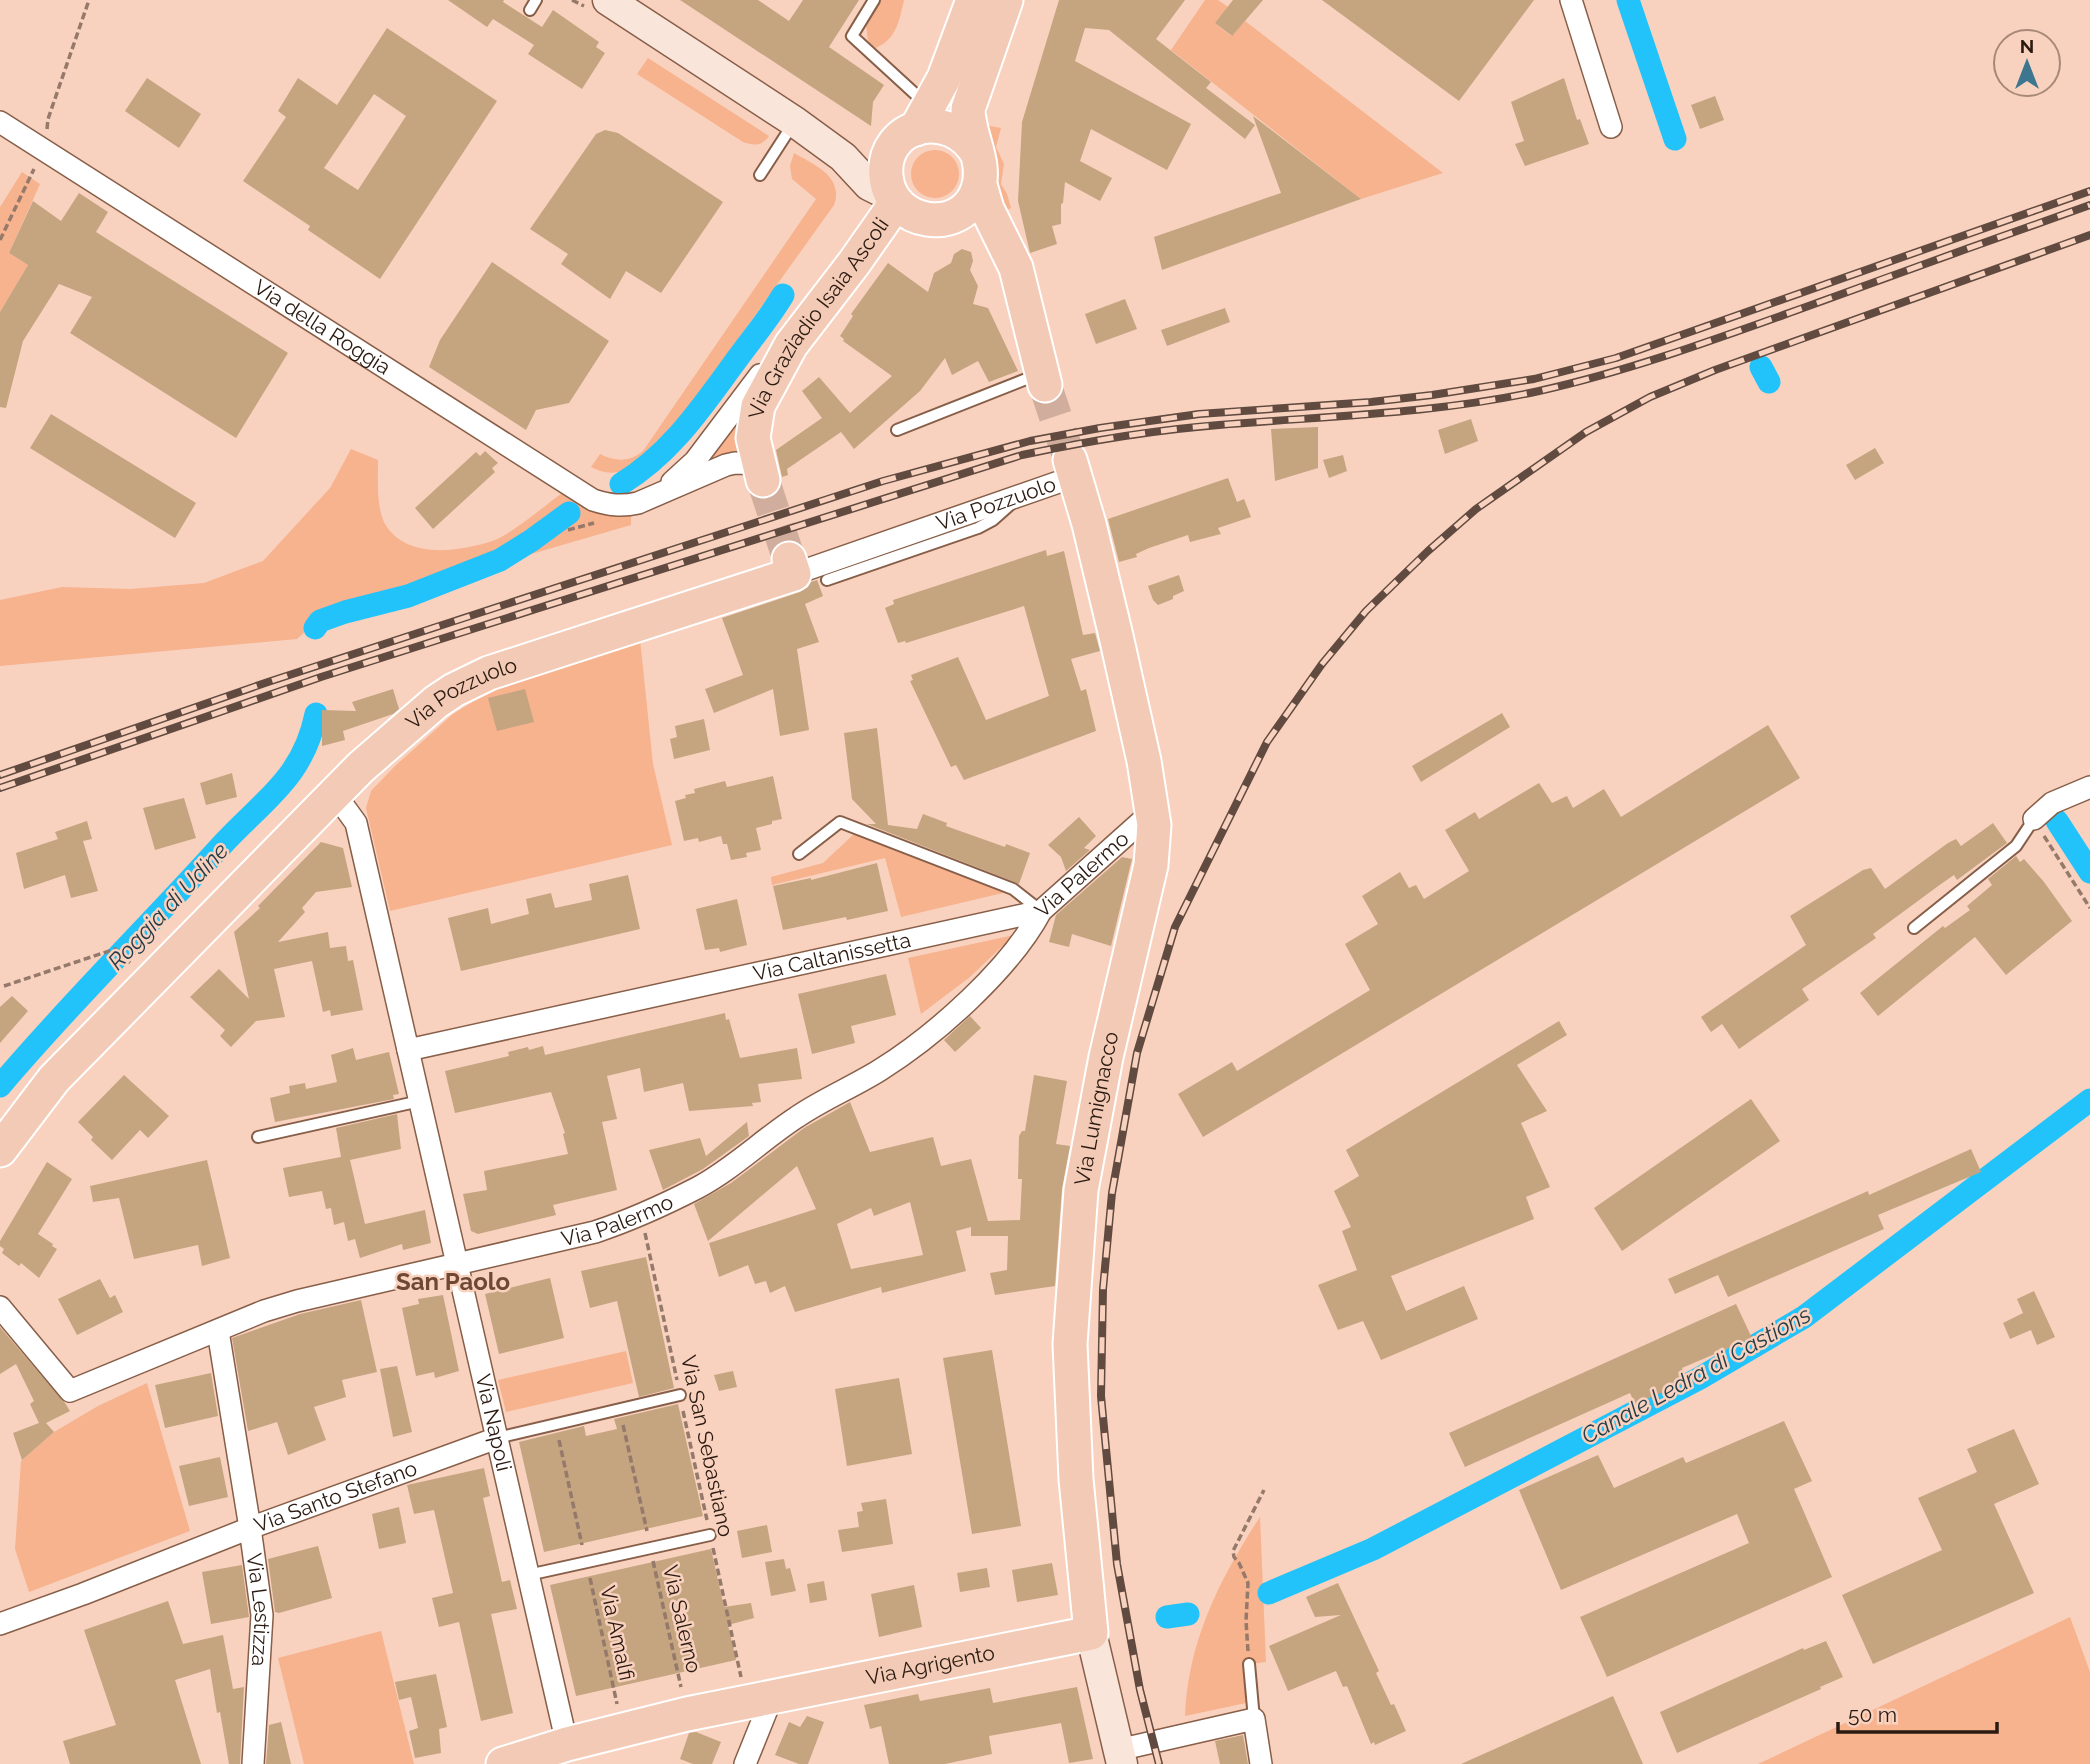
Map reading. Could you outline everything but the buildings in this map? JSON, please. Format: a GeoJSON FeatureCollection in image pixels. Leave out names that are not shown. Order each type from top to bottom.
{"type":"FeatureCollection","features":[{"type":"Feature","properties":{"kind":"main road"},"geometry":{"type":"LineString","coordinates":[[922,118],[934,125],[952,129],[967,139],[979,170],[966,208],[943,219],[917,218],[894,199],[886,176],[888,158],[894,145],[922,118],[944,78],[973,0]]}},
{"type":"Feature","properties":{"kind":"main road"},"geometry":{"type":"LineString","coordinates":[[1006,0],[968,109],[987,209],[1016,268],[1044,379]]}},
{"type":"Feature","properties":{"kind":"main road","name":"Via Graziadio Isaia Ascoli"},"geometry":{"type":"LineString","coordinates":[[760,472],[753,438],[758,406],[791,345],[894,199]]}},
{"type":"Feature","properties":{"kind":"main road","name":"Via Lumignacco"},"geometry":{"type":"LineString","coordinates":[[1073,468],[1116,636],[1144,761],[1153,811],[1154,844],[1105,1057],[1081,1190],[1070,1344],[1076,1479],[1091,1633]]}},
{"type":"Feature","properties":{"kind":"main road","name":"Via Pozzuolo"},"geometry":{"type":"LineString","coordinates":[[0,1150],[54,1079],[335,794],[420,715],[445,696],[473,680],[791,567]]}},
{"type":"Feature","properties":{"kind":"main road","name":"Via Agrigento"},"geometry":{"type":"LineString","coordinates":[[503,1764],[567,1744],[687,1714],[1091,1633]]}},
{"type":"Feature","properties":{"kind":"street"},"geometry":{"type":"LineString","coordinates":[[608,0],[795,122],[843,157],[869,185],[894,199]]}},
{"type":"Feature","properties":{"kind":"street"},"geometry":{"type":"LineString","coordinates":[[1572,0],[1611,127]]}},
{"type":"Feature","properties":{"kind":"street","name":"Via della Roggia"},"geometry":{"type":"LineString","coordinates":[[0,122],[584,496],[617,506],[638,503],[726,465],[735,463],[760,472]]}},
{"type":"Feature","properties":{"kind":"street"},"geometry":{"type":"LineString","coordinates":[[843,157],[888,158]]}},
{"type":"Feature","properties":{"kind":"street","name":"Via della Roggia"},"geometry":{"type":"LineString","coordinates":[[650,498],[695,461],[770,363],[791,345]]}},
{"type":"Feature","properties":{"kind":"street","name":"Via Pozzuolo"},"geometry":{"type":"LineString","coordinates":[[791,567],[1017,497],[1073,468]]}},
{"type":"Feature","properties":{"kind":"street"},"geometry":{"type":"LineString","coordinates":[[2034,819],[2052,803],[2090,788]]}},
{"type":"Feature","properties":{"kind":"street","name":"Via Napoli"},"geometry":{"type":"LineString","coordinates":[[335,794],[356,823],[567,1744]]}},
{"type":"Feature","properties":{"kind":"street","name":"Via Palermo"},"geometry":{"type":"LineString","coordinates":[[0,1307],[70,1391],[264,1311],[595,1232],[641,1216],[698,1187],[802,1114],[880,1070],[906,1051],[940,1024],[1009,959],[1041,911],[1153,811]]}},
{"type":"Feature","properties":{"kind":"street","name":"Via Caltanissetta"},"geometry":{"type":"LineString","coordinates":[[408,1050],[1041,911]]}},
{"type":"Feature","properties":{"kind":"street","name":"Via Lestizza"},"geometry":{"type":"LineString","coordinates":[[218,1331],[262,1615],[253,1764]]}},
{"type":"Feature","properties":{"kind":"street","name":"Via Santo Stefano"},"geometry":{"type":"LineString","coordinates":[[0,1624],[250,1528],[496,1438]]}},
{"type":"Feature","properties":{"kind":"street","name":"Via Lumignacco"},"geometry":{"type":"LineString","coordinates":[[1091,1633],[1120,1757]]}},
{"type":"Feature","properties":{"kind":"street"},"geometry":{"type":"LineString","coordinates":[[745,1764],[772,1697]]}},
{"type":"Feature","properties":{"kind":"street"},"geometry":{"type":"LineString","coordinates":[[1120,1757],[1254,1719],[1261,1764]]}},
{"type":"Feature","properties":{"kind":"lane"},"geometry":{"type":"LineString","coordinates":[[530,10],[536,0]]}},
{"type":"Feature","properties":{"kind":"lane"},"geometry":{"type":"LineString","coordinates":[[874,0],[852,36],[922,118]]}},
{"type":"Feature","properties":{"kind":"lane"},"geometry":{"type":"LineString","coordinates":[[760,175],[795,122]]}},
{"type":"Feature","properties":{"kind":"lane"},"geometry":{"type":"LineString","coordinates":[[897,430],[1044,379]]}},
{"type":"Feature","properties":{"kind":"lane"},"geometry":{"type":"LineString","coordinates":[[827,580],[978,528],[993,520],[1017,497]]}},
{"type":"Feature","properties":{"kind":"lane"},"geometry":{"type":"LineString","coordinates":[[1913,928],[2017,844],[2034,819]]}},
{"type":"Feature","properties":{"kind":"lane"},"geometry":{"type":"LineString","coordinates":[[799,854],[840,822],[1013,889],[1041,911]]}},
{"type":"Feature","properties":{"kind":"lane"},"geometry":{"type":"LineString","coordinates":[[258,1137],[419,1101]]}},
{"type":"Feature","properties":{"kind":"lane","name":"Via Santo Stefano"},"geometry":{"type":"LineString","coordinates":[[496,1438],[680,1395]]}},
{"type":"Feature","properties":{"kind":"lane"},"geometry":{"type":"LineString","coordinates":[[528,1575],[710,1535]]}},
{"type":"Feature","properties":{"kind":"lane"},"geometry":{"type":"LineString","coordinates":[[1249,1664],[1254,1719]]}},
{"type":"Feature","properties":{"kind":"path"},"geometry":{"type":"LineString","coordinates":[[48,119],[89,0]]}},
{"type":"Feature","properties":{"kind":"path"},"geometry":{"type":"LineString","coordinates":[[0,240],[29,177]]}},
{"type":"Feature","properties":{"kind":"path"},"geometry":{"type":"LineString","coordinates":[[2034,819],[2090,908]]}},
{"type":"Feature","properties":{"kind":"path"},"geometry":{"type":"LineString","coordinates":[[4,986],[115,949],[132,965]]}},
{"type":"Feature","properties":{"kind":"path","name":"Via San Sebastiano"},"geometry":{"type":"LineString","coordinates":[[641,1216],[742,1683]]}},
{"type":"Feature","properties":{"kind":"path"},"geometry":{"type":"LineString","coordinates":[[620,1409],[647,1531]]}},
{"type":"Feature","properties":{"kind":"path"},"geometry":{"type":"LineString","coordinates":[[556,1424],[582,1545]]}},
{"type":"Feature","properties":{"kind":"path"},"geometry":{"type":"LineString","coordinates":[[1249,1664],[1246,1621],[1248,1583],[1233,1551],[1264,1490]]}},
{"type":"Feature","properties":{"kind":"path","name":"Via Salerno"},"geometry":{"type":"LineString","coordinates":[[651,1549],[683,1695]]}},
{"type":"Feature","properties":{"kind":"path","name":"Via Amalfi"},"geometry":{"type":"LineString","coordinates":[[586,1562],[618,1710]]}},
{"type":"Feature","properties":{"kind":"shaded area"},"geometry":{"type":"Polygon","coordinates":[[[880,0],[904,0],[893,34],[876,48],[868,41],[866,25],[880,0]]]}},
{"type":"Feature","properties":{"kind":"shaded area"},"geometry":{"type":"Polygon","coordinates":[[[1205,0],[1218,0],[1228,7],[1215,23],[1231,36],[1245,21],[1443,173],[1361,199],[1171,50],[1205,0]]]}},
{"type":"Feature","properties":{"kind":"shaded area"},"geometry":{"type":"Polygon","coordinates":[[[648,58],[769,136],[758,144],[743,142],[637,74],[648,58]]]}},
{"type":"Feature","properties":{"kind":"shaded area"},"geometry":{"type":"Polygon","coordinates":[[[980,106],[988,108],[985,125],[1001,128],[996,147],[1004,164],[1001,184],[1011,208],[1003,212],[1000,208],[980,106]]]}},
{"type":"Feature","properties":{"kind":"shaded area"},"geometry":{"type":"Polygon","coordinates":[[[935,150],[952,157],[959,174],[952,191],[935,198],[918,191],[911,174],[918,157],[935,150]]]}},
{"type":"Feature","properties":{"kind":"shaded area"},"geometry":{"type":"Polygon","coordinates":[[[794,153],[819,167],[831,179],[836,195],[834,205],[683,416],[655,449],[643,460],[619,472],[605,472],[591,467],[600,454],[623,460],[643,451],[816,199],[792,179],[790,166],[794,153]]]}},
{"type":"Feature","properties":{"kind":"shaded area"},"geometry":{"type":"Polygon","coordinates":[[[22,172],[40,184],[9,253],[28,265],[0,312],[0,207],[22,172]]]}},
{"type":"Feature","properties":{"kind":"shaded area"},"geometry":{"type":"Polygon","coordinates":[[[748,408],[741,451],[709,460],[748,408]]]}},
{"type":"Feature","properties":{"kind":"shaded area"},"geometry":{"type":"Polygon","coordinates":[[[351,449],[378,460],[379,501],[385,524],[394,536],[420,548],[451,550],[495,540],[519,526],[562,493],[579,503],[631,514],[631,525],[497,564],[466,570],[319,619],[297,639],[0,666],[0,600],[62,587],[130,589],[204,583],[263,561],[330,488],[351,449]]]}},
{"type":"Feature","properties":{"kind":"shaded area"},"geometry":{"type":"Polygon","coordinates":[[[640,639],[653,764],[672,845],[390,911],[366,808],[371,791],[453,714],[488,692],[640,639]]]}},
{"type":"Feature","properties":{"kind":"shaded area"},"geometry":{"type":"Polygon","coordinates":[[[854,834],[998,887],[1003,893],[901,917],[885,858],[772,885],[771,877],[823,863],[854,834]]]}},
{"type":"Feature","properties":{"kind":"shaded area"},"geometry":{"type":"Polygon","coordinates":[[[1014,935],[970,977],[921,1014],[908,958],[1014,935]]]}},
{"type":"Feature","properties":{"kind":"shaded area"},"geometry":{"type":"Polygon","coordinates":[[[626,1351],[633,1383],[506,1412],[498,1380],[626,1351]]]}},
{"type":"Feature","properties":{"kind":"shaded area"},"geometry":{"type":"Polygon","coordinates":[[[147,1383],[190,1531],[29,1592],[15,1549],[21,1461],[54,1432],[98,1406],[147,1383]]]}},
{"type":"Feature","properties":{"kind":"shaded area"},"geometry":{"type":"Polygon","coordinates":[[[1260,1517],[1266,1662],[1243,1665],[1246,1703],[1185,1716],[1192,1662],[1209,1611],[1232,1563],[1260,1517]]]}},
{"type":"Feature","properties":{"kind":"shaded area"},"geometry":{"type":"Polygon","coordinates":[[[2070,1617],[2090,1672],[2090,1764],[1758,1764],[2070,1617]]]}},
{"type":"Feature","properties":{"kind":"shaded area"},"geometry":{"type":"Polygon","coordinates":[[[381,1631],[414,1764],[304,1764],[278,1658],[381,1631]]]}},
{"type":"Feature","properties":{"kind":"waterway"},"geometry":{"type":"LineString","coordinates":[[1628,0],[1675,139]]}},
{"type":"Feature","properties":{"kind":"waterway","name":"Roggia di Udine"},"geometry":{"type":"LineString","coordinates":[[621,484],[654,459],[682,431],[783,295]]}},
{"type":"Feature","properties":{"kind":"waterway"},"geometry":{"type":"LineString","coordinates":[[1761,367],[1769,382]]}},
{"type":"Feature","properties":{"kind":"waterway","name":"Roggia di Udine"},"geometry":{"type":"LineString","coordinates":[[315,628],[320,621],[408,596],[500,560],[569,513]]}},
{"type":"Feature","properties":{"kind":"waterway","name":"Roggia di Udine"},"geometry":{"type":"LineString","coordinates":[[0,1086],[81,995],[279,788],[301,756],[316,714]]}},
{"type":"Feature","properties":{"kind":"waterway"},"geometry":{"type":"LineString","coordinates":[[2057,821],[2090,872]]}},
{"type":"Feature","properties":{"kind":"waterway","name":"Canale Ledra di Castions"},"geometry":{"type":"LineString","coordinates":[[1269,1593],[1373,1549],[1700,1378],[1804,1317],[2090,1100]]}},
{"type":"Feature","properties":{"kind":"waterway","name":"Canale Ledra di Castions"},"geometry":{"type":"LineString","coordinates":[[1167,1617],[1188,1614]]}},
{"type":"Feature","properties":{"kind":"tunnel"},"geometry":{"type":"LineString","coordinates":[[1045,385],[1070,460]]}},
{"type":"Feature","properties":{"kind":"tunnel"},"geometry":{"type":"LineString","coordinates":[[763,480],[789,559]]}},
{"type":"Feature","properties":{"kind":"railway"},"geometry":{"type":"LineString","coordinates":[[0,775],[268,682],[883,481],[1030,441],[1100,428],[1199,414],[1371,402],[1534,379],[1616,358],[2090,191]]}},
{"type":"Feature","properties":{"kind":"railway"},"geometry":{"type":"LineString","coordinates":[[0,788],[321,677],[1022,455],[1170,430],[1460,405],[1539,391],[1606,374],[1705,343],[2090,205]]}},
{"type":"Feature","properties":{"kind":"railway"},"geometry":{"type":"LineString","coordinates":[[1159,1764],[1140,1690],[1117,1564],[1101,1396],[1103,1289],[1112,1193],[1137,1053],[1175,927],[1267,742],[1322,664],[1366,611],[1476,509],[1586,432],[1650,397],[1715,370],[2090,235]]}},
{"type":"Feature","properties":{"kind":"district","name":"San Paolo"},"geometry":{"type":"Point","coordinates":[453,1282]}}]}
